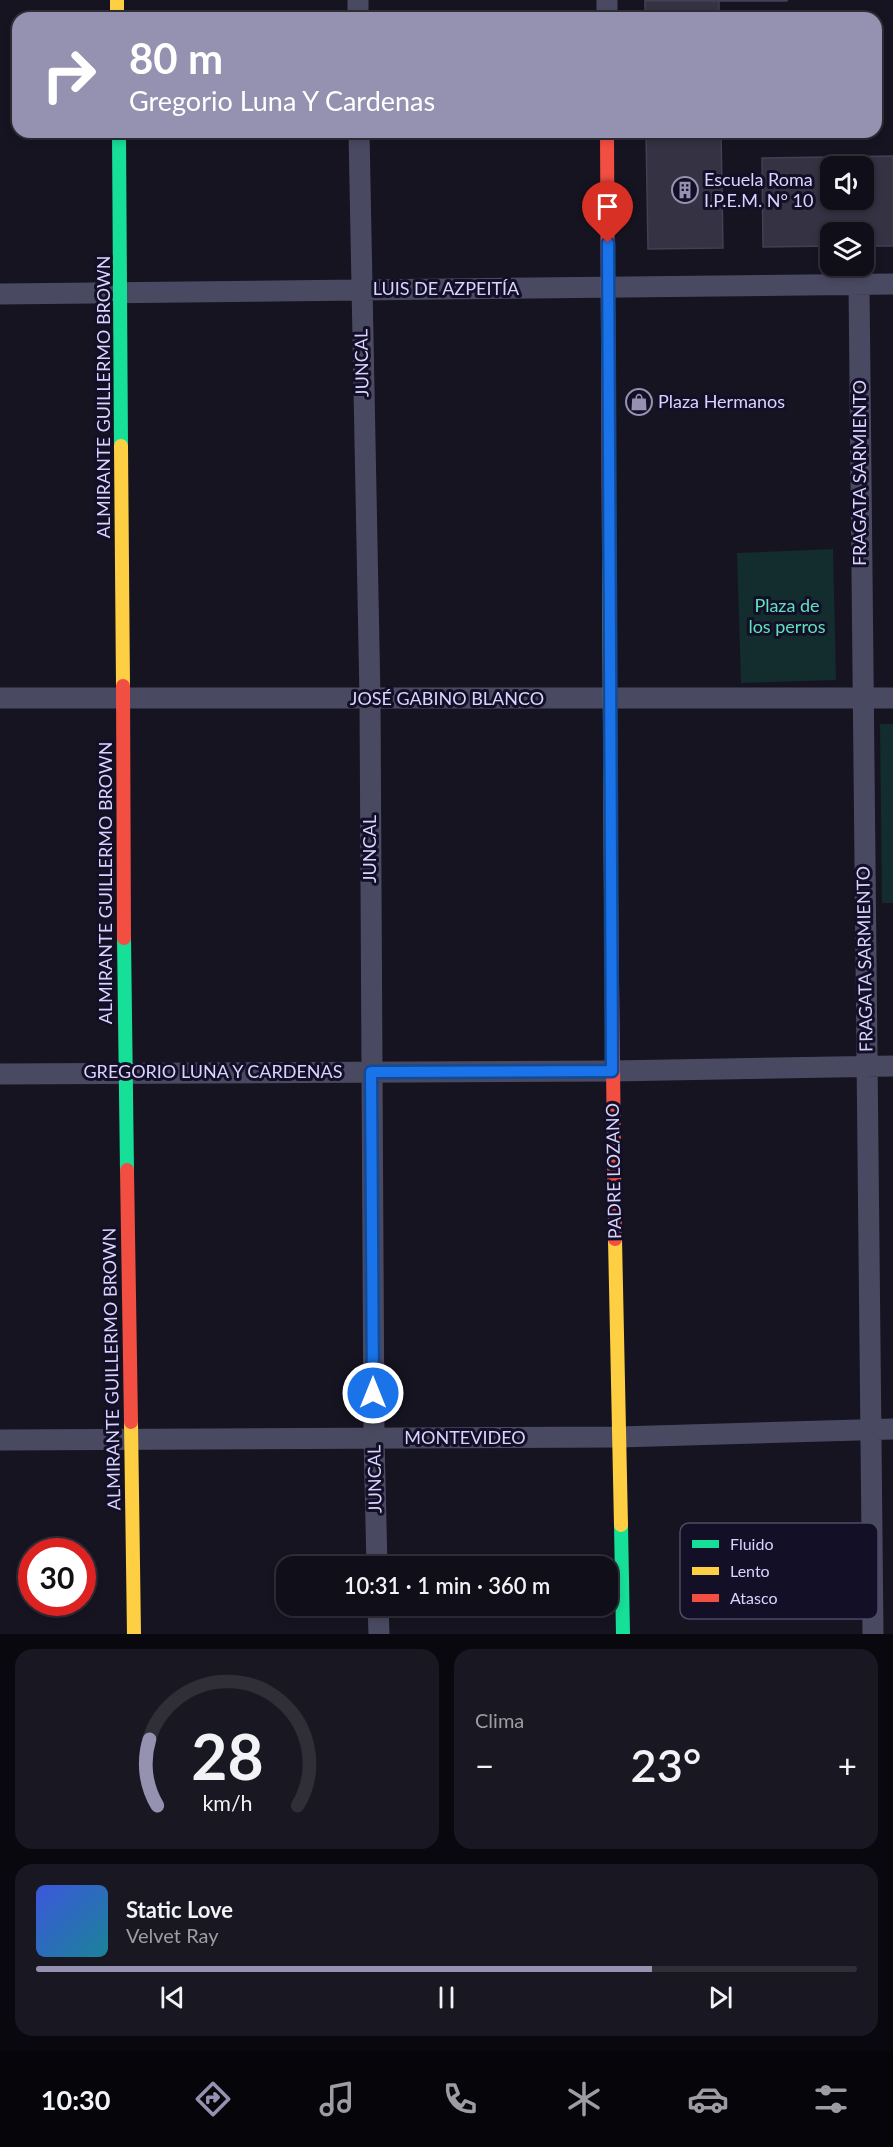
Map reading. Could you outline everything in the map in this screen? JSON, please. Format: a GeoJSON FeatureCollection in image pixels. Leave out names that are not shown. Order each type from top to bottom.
{"type":"FeatureCollection","features":[{"type":"Feature","properties":{"kind":"street","name":"ALMIRANTE GUILLERMO BROWN"},"geometry":{"type":"LineString","coordinates":[[119,138],[122,294],[125,1072],[134,1634]]}},
{"type":"Feature","properties":{"kind":"street","name":"JUNCAL"},"geometry":{"type":"LineString","coordinates":[[359,138],[360,290],[370,698],[371,1072],[377,1556]]}},
{"type":"Feature","properties":{"kind":"street","name":"PADRE LOZANO"},"geometry":{"type":"LineString","coordinates":[[607,138],[612,1071],[623,1634]]}},
{"type":"Feature","properties":{"kind":"street","name":"FRAGATA SARMIENTO"},"geometry":{"type":"LineString","coordinates":[[859,284],[861,698],[871,1523]]}},
{"type":"Feature","properties":{"kind":"street","name":"LUIS DE AZPEITÍA"},"geometry":{"type":"LineString","coordinates":[[0,294],[893,284]]}},
{"type":"Feature","properties":{"kind":"street","name":"JOSÉ GABINO BLANCO"},"geometry":{"type":"LineString","coordinates":[[0,698],[610,700],[893,698]]}},
{"type":"Feature","properties":{"kind":"street","name":"GREGORIO LUNA Y CARDENAS"},"geometry":{"type":"LineString","coordinates":[[0,1074],[612,1071],[893,1065]]}},
{"type":"Feature","properties":{"kind":"street","name":"MONTEVIDEO"},"geometry":{"type":"LineString","coordinates":[[0,1440],[619,1437],[893,1430]]}},
{"type":"Feature","properties":{"kind":"street"},"geometry":{"type":"LineString","coordinates":[[378,1616],[379,1634]]}},
{"type":"Feature","properties":{"kind":"street","name":"FRAGATA SARMIENTO"},"geometry":{"type":"LineString","coordinates":[[873,1619],[873,1634]]}},
{"type":"Feature","properties":{"kind":"green space","name":"Plaza de los perros"},"geometry":{"type":"Polygon","coordinates":[[[833,549],[836,680],[741,683],[737,553],[833,549]]]}},
{"type":"Feature","properties":{"kind":"green space"},"geometry":{"type":"Polygon","coordinates":[[[880,724],[893,724],[893,903],[882,903],[880,724]]]}},
{"type":"Feature","properties":{"kind":"building"},"geometry":{"type":"Polygon","coordinates":[[[787,0],[787,1],[645,1],[787,0]]]}},
{"type":"Feature","properties":{"kind":"building"},"geometry":{"type":"Polygon","coordinates":[[[645,1],[719,1],[719,12],[645,12],[645,1]]]}},
{"type":"Feature","properties":{"kind":"building","name":"Escuela Roma I.P.E.M. N° 10"},"geometry":{"type":"Polygon","coordinates":[[[646,138],[721,138],[723,248],[648,249],[646,138]]]}},
{"type":"Feature","properties":{"kind":"building"},"geometry":{"type":"Polygon","coordinates":[[[874,156],[893,156],[893,246],[874,246],[874,222],[820,222],[820,246],[763,247],[762,158],[820,157],[820,210],[874,210],[874,156]]]}},
{"type":"Feature","properties":{"kind":"traffic: fast"},"geometry":{"type":"LineString","coordinates":[[119,138],[121,446]]}},
{"type":"Feature","properties":{"kind":"traffic: fast"},"geometry":{"type":"LineString","coordinates":[[124,938],[127,1170]]}},
{"type":"Feature","properties":{"kind":"traffic: fast"},"geometry":{"type":"LineString","coordinates":[[621,1525],[623,1634]]}},
{"type":"Feature","properties":{"kind":"traffic: slow"},"geometry":{"type":"LineString","coordinates":[[117,0],[117,12]]}},
{"type":"Feature","properties":{"kind":"traffic: slow"},"geometry":{"type":"LineString","coordinates":[[121,446],[123,686]]}},
{"type":"Feature","properties":{"kind":"traffic: slow"},"geometry":{"type":"LineString","coordinates":[[609,554],[611,893]]}},
{"type":"Feature","properties":{"kind":"traffic: slow"},"geometry":{"type":"LineString","coordinates":[[615,1239],[621,1525]]}},
{"type":"Feature","properties":{"kind":"traffic: slow"},"geometry":{"type":"LineString","coordinates":[[131,1422],[134,1634]]}},
{"type":"Feature","properties":{"kind":"traffic: jam"},"geometry":{"type":"LineString","coordinates":[[607,138],[609,554]]}},
{"type":"Feature","properties":{"kind":"traffic: jam"},"geometry":{"type":"LineString","coordinates":[[123,686],[124,938]]}},
{"type":"Feature","properties":{"kind":"traffic: jam"},"geometry":{"type":"LineString","coordinates":[[611,893],[615,1239]]}},
{"type":"Feature","properties":{"kind":"traffic: jam"},"geometry":{"type":"LineString","coordinates":[[127,1170],[131,1422]]}},
{"type":"Feature","properties":{"kind":"place","name":"Escuela Roma I.P.E.M. N° 10"},"geometry":{"type":"Point","coordinates":[685,190]}},
{"type":"Feature","properties":{"kind":"place","name":"Plaza Hermanos"},"geometry":{"type":"Point","coordinates":[639,402]}},
{"type":"Feature","properties":{"kind":"route"},"geometry":{"type":"LineString","coordinates":[[373,1393],[371,1072],[612,1071],[608,243]]}}]}
